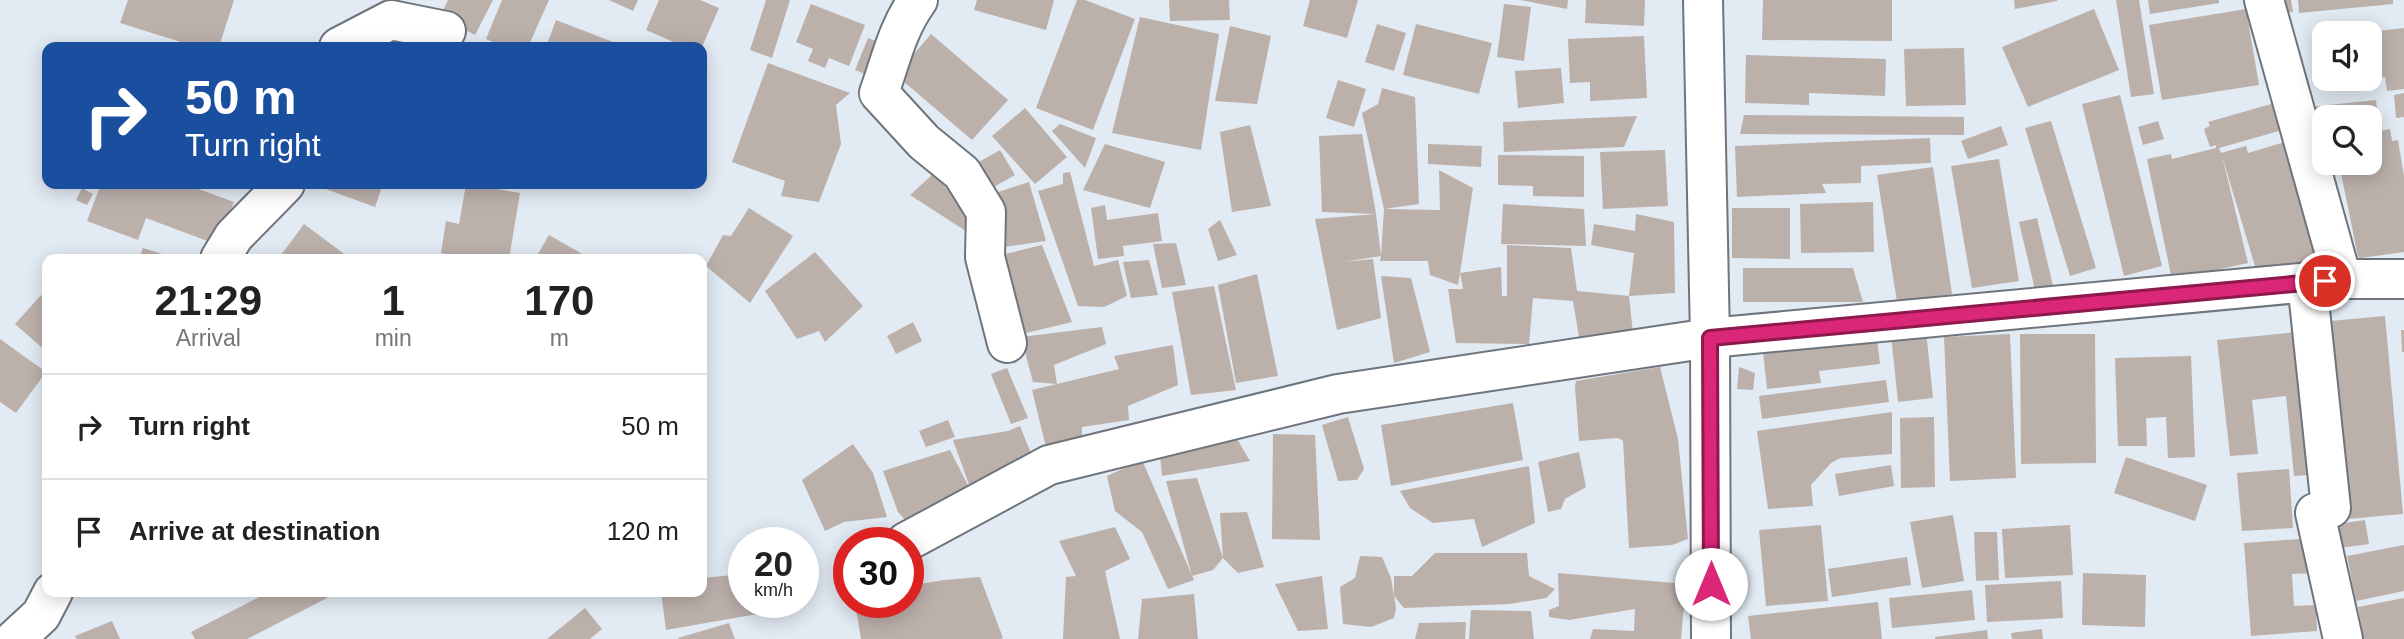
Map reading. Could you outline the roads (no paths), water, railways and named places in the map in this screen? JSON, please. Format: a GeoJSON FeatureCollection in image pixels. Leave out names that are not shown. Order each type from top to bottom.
{"type":"FeatureCollection","features":[{"type":"Feature","properties":{"kind":"street"},"geometry":{"type":"LineString","coordinates":[[918,0],[906,16],[879,93],[924,142],[962,173],[986,212],[985,257],[1007,343]]}},
{"type":"Feature","properties":{"kind":"street"},"geometry":{"type":"LineString","coordinates":[[1703,0],[1710,338],[1711,639]]}},
{"type":"Feature","properties":{"kind":"street"},"geometry":{"type":"LineString","coordinates":[[2264,0],[2325,281],[2331,508],[2315,513],[2343,639]]}},
{"type":"Feature","properties":{"kind":"street"},"geometry":{"type":"LineString","coordinates":[[349,42],[391,20],[446,31]]}},
{"type":"Feature","properties":{"kind":"street"},"geometry":{"type":"LineString","coordinates":[[223,254],[234,236],[280,189]]}},
{"type":"Feature","properties":{"kind":"street"},"geometry":{"type":"LineString","coordinates":[[924,532],[1049,465],[1338,394],[1710,338],[2325,281],[2404,279]]}},
{"type":"Feature","properties":{"kind":"street"},"geometry":{"type":"LineString","coordinates":[[15,639],[41,615],[50,597]]}}]}
